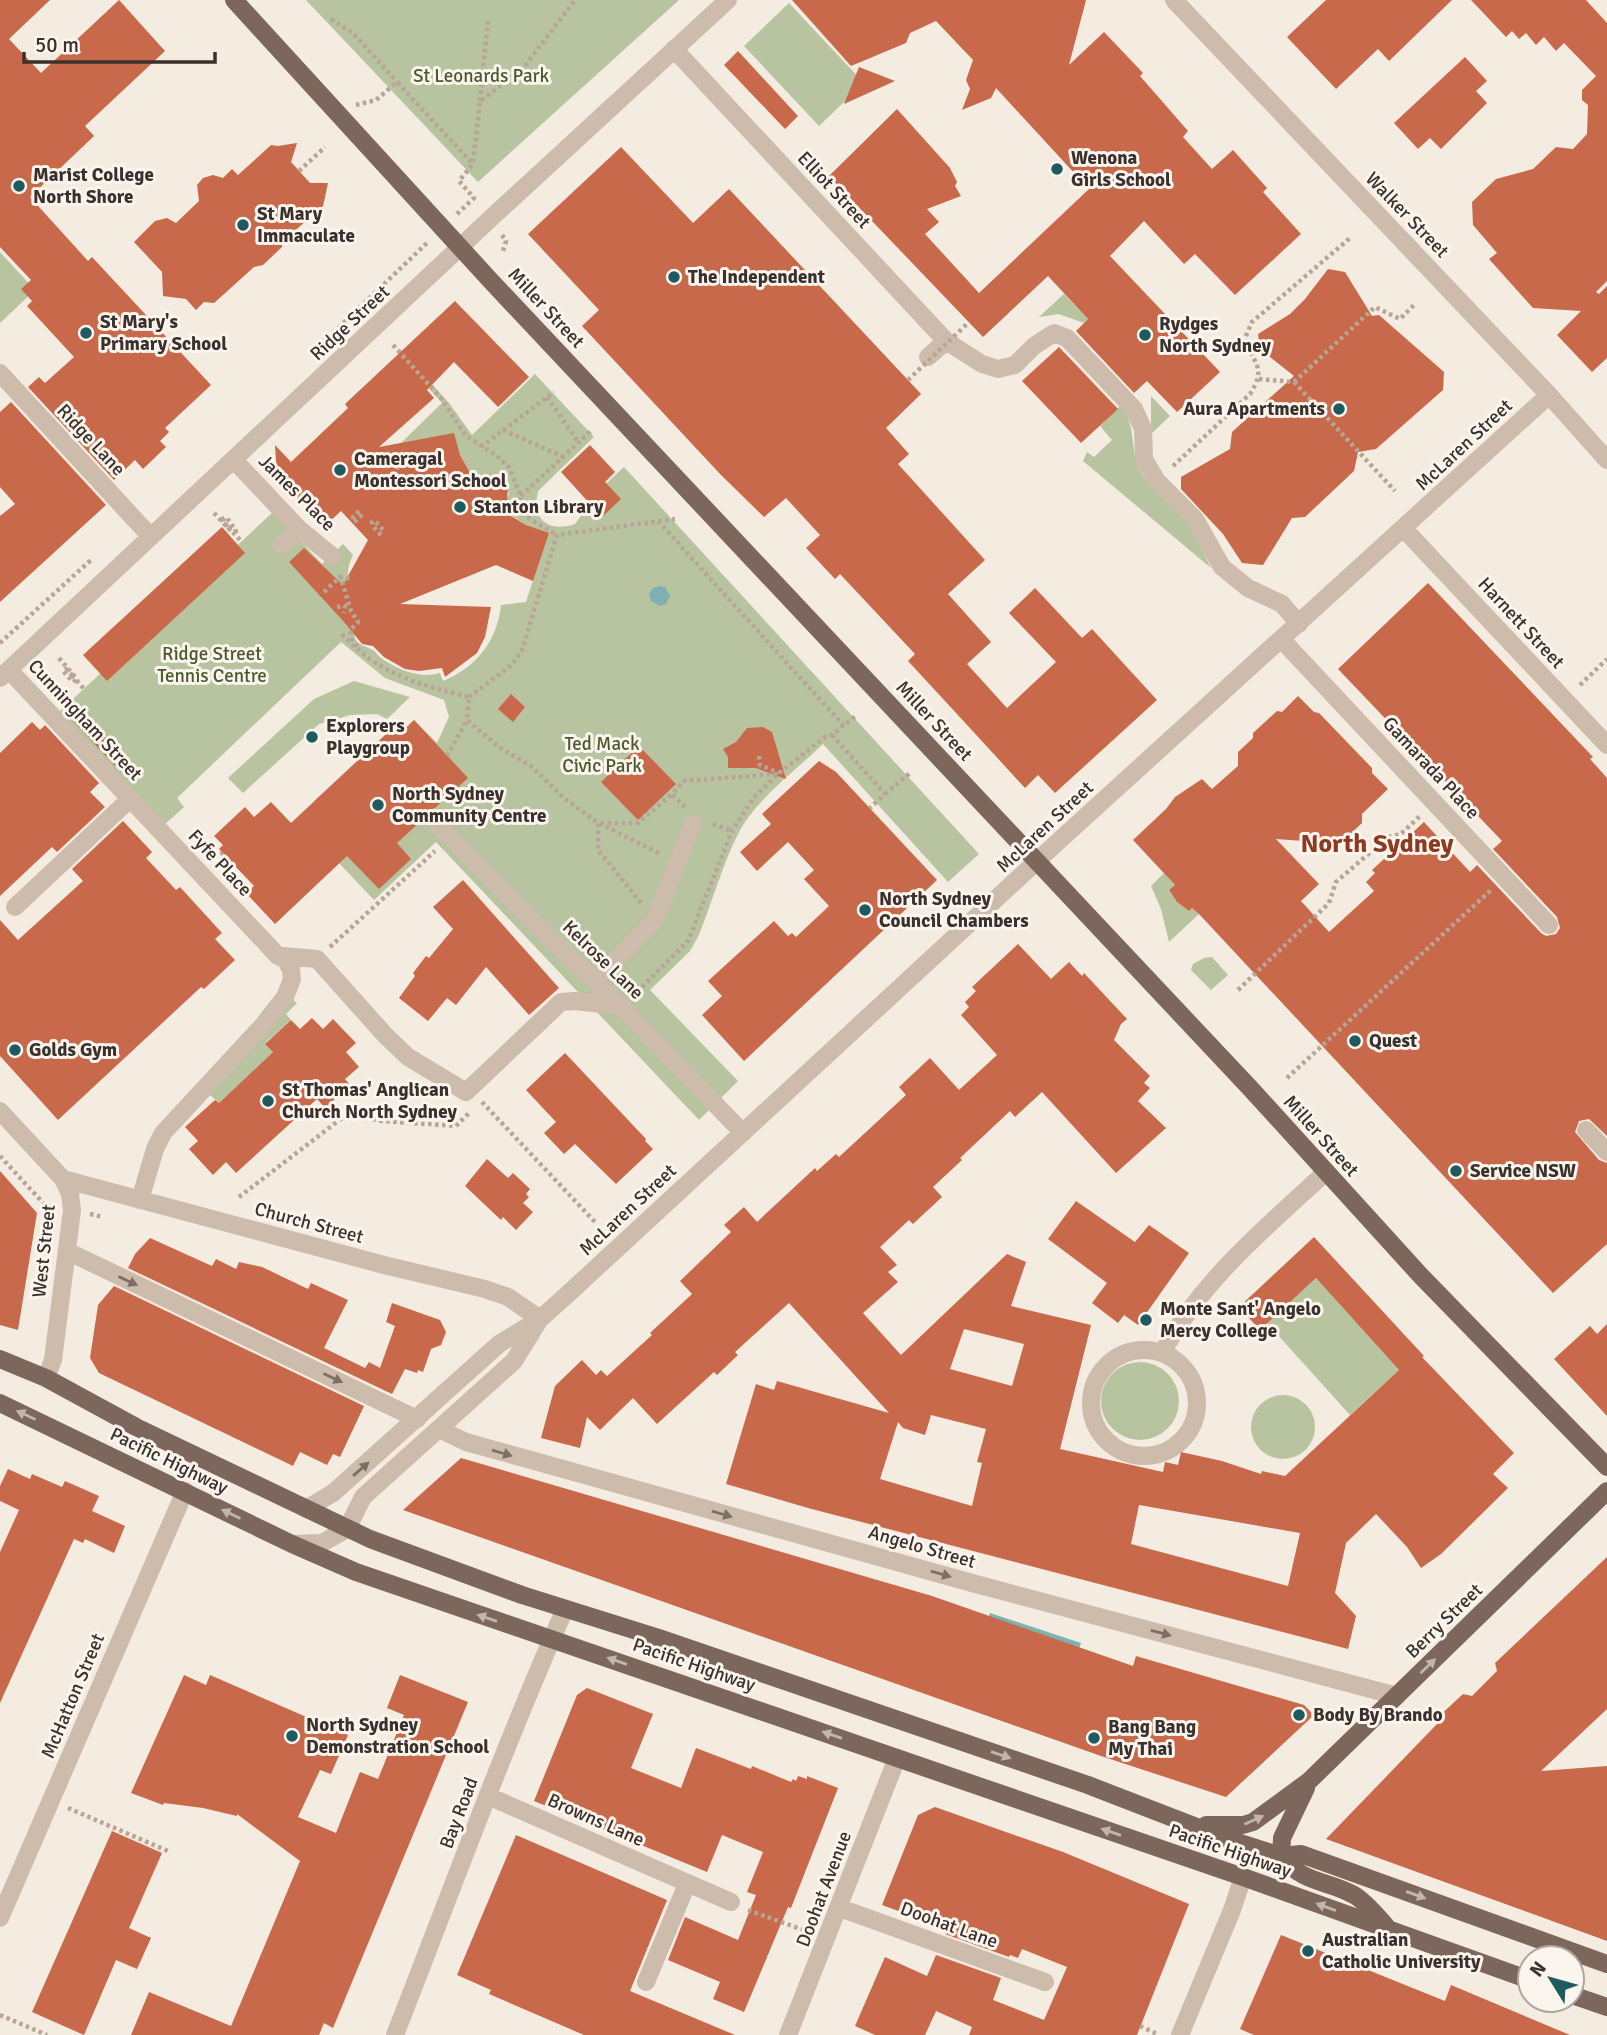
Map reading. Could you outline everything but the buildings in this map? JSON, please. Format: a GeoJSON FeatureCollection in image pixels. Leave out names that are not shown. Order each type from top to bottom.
{"type":"FeatureCollection","features":[{"type":"Feature","properties":{"kind":"main road","name":"Miller Street"},"geometry":{"type":"LineString","coordinates":[[234,0],[460,247],[1421,1276],[1607,1467]]}},
{"type":"Feature","properties":{"kind":"main road","name":"Pacific Highway"},"geometry":{"type":"LineString","coordinates":[[0,1359],[46,1378],[136,1427],[347,1529],[565,1609],[659,1638],[1088,1785],[1281,1856],[1301,1854],[1607,1964]]}},
{"type":"Feature","properties":{"kind":"main road","name":"Pacific Highway"},"geometry":{"type":"LineString","coordinates":[[0,1403],[292,1544],[356,1572],[1243,1877],[1516,1975]]}},
{"type":"Feature","properties":{"kind":"main road","name":"Berry Street"},"geometry":{"type":"LineString","coordinates":[[1188,1824],[1234,1826],[1253,1822],[1309,1781],[1607,1491]]}},
{"type":"Feature","properties":{"kind":"main road","name":"Berry Street"},"geometry":{"type":"LineString","coordinates":[[1281,1856],[1282,1838],[1309,1781]]}},
{"type":"Feature","properties":{"kind":"main road","name":"Pacific Highway"},"geometry":{"type":"LineString","coordinates":[[1281,1856],[1293,1871],[1356,1896],[1390,1930]]}},
{"type":"Feature","properties":{"kind":"main road"},"geometry":{"type":"LineString","coordinates":[[1586,2000],[1607,2007]]}},
{"type":"Feature","properties":{"kind":"street","name":"Ridge Street"},"geometry":{"type":"LineString","coordinates":[[4,674],[728,0]]}},
{"type":"Feature","properties":{"kind":"street","name":"Walker Street"},"geometry":{"type":"LineString","coordinates":[[1174,0],[1549,395],[1607,460]]}},
{"type":"Feature","properties":{"kind":"street","name":"Elliot Street"},"geometry":{"type":"LineString","coordinates":[[674,50],[946,341],[982,364],[999,369],[1015,365],[1034,346],[1054,332],[1067,338],[1134,409],[1143,429],[1144,459],[1157,481]]}},
{"type":"Feature","properties":{"kind":"street"},"geometry":{"type":"LineString","coordinates":[[928,358],[946,341]]}},
{"type":"Feature","properties":{"kind":"street","name":"Ridge Lane"},"geometry":{"type":"LineString","coordinates":[[0,373],[151,537]]}},
{"type":"Feature","properties":{"kind":"street","name":"McLaren Street"},"geometry":{"type":"LineString","coordinates":[[306,1509],[333,1493],[499,1345],[540,1319],[1549,395]]}},
{"type":"Feature","properties":{"kind":"street","name":"James Place"},"geometry":{"type":"LineString","coordinates":[[234,460],[299,529],[332,555]]}},
{"type":"Feature","properties":{"kind":"street"},"geometry":{"type":"LineString","coordinates":[[1157,481],[1195,519],[1222,567],[1248,588],[1282,604],[1299,624]]}},
{"type":"Feature","properties":{"kind":"street"},"geometry":{"type":"LineString","coordinates":[[281,545],[299,529]]}},
{"type":"Feature","properties":{"kind":"street","name":"Harnett Street"},"geometry":{"type":"LineString","coordinates":[[1404,529],[1607,745]]}},
{"type":"Feature","properties":{"kind":"street","name":"Gamarada Place"},"geometry":{"type":"LineString","coordinates":[[1282,640],[1549,925]]}},
{"type":"Feature","properties":{"kind":"street","name":"Cunningham Street"},"geometry":{"type":"LineString","coordinates":[[4,674],[130,799]]}},
{"type":"Feature","properties":{"kind":"street"},"geometry":{"type":"LineString","coordinates":[[15,906],[130,799]]}},
{"type":"Feature","properties":{"kind":"street","name":"Fyfe Place"},"geometry":{"type":"LineString","coordinates":[[130,799],[281,956]]}},
{"type":"Feature","properties":{"kind":"street"},"geometry":{"type":"LineString","coordinates":[[596,980],[655,920],[697,818]]}},
{"type":"Feature","properties":{"kind":"street","name":"Kelrose Lane"},"geometry":{"type":"LineString","coordinates":[[432,819],[622,1006],[743,1133]]}},
{"type":"Feature","properties":{"kind":"street"},"geometry":{"type":"LineString","coordinates":[[281,956],[317,959],[408,1057],[466,1091],[561,1002],[622,1006]]}},
{"type":"Feature","properties":{"kind":"street"},"geometry":{"type":"LineString","coordinates":[[140,1200],[155,1149],[163,1133],[264,1024],[287,993],[292,977],[289,965],[281,956]]}},
{"type":"Feature","properties":{"kind":"street","name":"West Street"},"geometry":{"type":"LineString","coordinates":[[0,1111],[63,1179],[71,1194],[72,1210],[53,1360],[46,1378]]}},
{"type":"Feature","properties":{"kind":"street"},"geometry":{"type":"LineString","coordinates":[[1586,1130],[1607,1152]]}},
{"type":"Feature","properties":{"kind":"street"},"geometry":{"type":"LineString","coordinates":[[1162,1353],[1177,1325],[1205,1288],[1245,1246],[1326,1172]]}},
{"type":"Feature","properties":{"kind":"street","name":"Church Street"},"geometry":{"type":"LineString","coordinates":[[63,1179],[384,1265],[485,1289],[508,1297],[540,1319]]}},
{"type":"Feature","properties":{"kind":"street"},"geometry":{"type":"LineString","coordinates":[[67,1251],[417,1419]]}},
{"type":"Feature","properties":{"kind":"street","name":"McLaren Street"},"geometry":{"type":"LineString","coordinates":[[347,1529],[363,1497],[514,1361],[540,1319]]}},
{"type":"Feature","properties":{"kind":"street"},"geometry":{"type":"LineString","coordinates":[[1145,1350],[1162,1353],[1177,1361],[1188,1374],[1195,1390],[1197,1407],[1192,1424],[1183,1439],[1169,1450],[1152,1456],[1134,1456],[1118,1450],[1104,1438],[1095,1424],[1091,1406],[1093,1389],[1101,1373],[1112,1361],[1128,1353],[1145,1350]]}},
{"type":"Feature","properties":{"kind":"street","name":"Angelo Street"},"geometry":{"type":"LineString","coordinates":[[439,1429],[466,1443],[972,1583],[1397,1696]]}},
{"type":"Feature","properties":{"kind":"street","name":"McHatton Street"},"geometry":{"type":"LineString","coordinates":[[0,1918],[185,1491]]}},
{"type":"Feature","properties":{"kind":"street"},"geometry":{"type":"LineString","coordinates":[[292,1544],[322,1543],[347,1529]]}},
{"type":"Feature","properties":{"kind":"street","name":"Bay Road"},"geometry":{"type":"LineString","coordinates":[[395,2035],[488,1796],[565,1609]]}},
{"type":"Feature","properties":{"kind":"street","name":"Doohat Avenue"},"geometry":{"type":"LineString","coordinates":[[788,2035],[897,1758]]}},
{"type":"Feature","properties":{"kind":"street","name":"Browns Lane"},"geometry":{"type":"LineString","coordinates":[[488,1796],[731,1902]]}},
{"type":"Feature","properties":{"kind":"street"},"geometry":{"type":"LineString","coordinates":[[1180,2035],[1243,1877]]}},
{"type":"Feature","properties":{"kind":"street"},"geometry":{"type":"LineString","coordinates":[[646,1982],[687,1884]]}},
{"type":"Feature","properties":{"kind":"street","name":"Doohat Lane"},"geometry":{"type":"LineString","coordinates":[[840,1908],[1045,1982]]}},
{"type":"Feature","properties":{"kind":"path"},"geometry":{"type":"LineString","coordinates":[[480,101],[521,71],[575,0]]}},
{"type":"Feature","properties":{"kind":"path"},"geometry":{"type":"LineString","coordinates":[[331,19],[354,34],[473,164]]}},
{"type":"Feature","properties":{"kind":"path"},"geometry":{"type":"LineString","coordinates":[[467,204],[474,198],[458,181],[473,164],[488,20]]}},
{"type":"Feature","properties":{"kind":"path"},"geometry":{"type":"LineString","coordinates":[[376,100],[397,82]]}},
{"type":"Feature","properties":{"kind":"path"},"geometry":{"type":"LineString","coordinates":[[299,171],[325,147]]}},
{"type":"Feature","properties":{"kind":"path"},"geometry":{"type":"LineString","coordinates":[[1157,481],[1250,394],[1259,379],[1245,338],[1252,322],[1350,238]]}},
{"type":"Feature","properties":{"kind":"path"},"geometry":{"type":"LineString","coordinates":[[503,251],[506,241]]}},
{"type":"Feature","properties":{"kind":"path"},"geometry":{"type":"LineString","coordinates":[[1294,382],[1375,307],[1400,318],[1414,305]]}},
{"type":"Feature","properties":{"kind":"path"},"geometry":{"type":"LineString","coordinates":[[908,380],[969,322]]}},
{"type":"Feature","properties":{"kind":"path"},"geometry":{"type":"LineString","coordinates":[[393,345],[442,398],[466,436],[496,455],[509,467],[521,496]]}},
{"type":"Feature","properties":{"kind":"path"},"geometry":{"type":"LineString","coordinates":[[1259,379],[1294,382],[1395,491]]}},
{"type":"Feature","properties":{"kind":"path"},"geometry":{"type":"LineString","coordinates":[[481,447],[554,392]]}},
{"type":"Feature","properties":{"kind":"path"},"geometry":{"type":"LineString","coordinates":[[547,397],[579,443]]}},
{"type":"Feature","properties":{"kind":"path"},"geometry":{"type":"LineString","coordinates":[[503,430],[564,457]]}},
{"type":"Feature","properties":{"kind":"path"},"geometry":{"type":"LineString","coordinates":[[592,430],[521,496],[515,510],[557,535],[675,519]]}},
{"type":"Feature","properties":{"kind":"path"},"geometry":{"type":"LineString","coordinates":[[387,464],[396,462],[396,477],[394,470]]}},
{"type":"Feature","properties":{"kind":"path"},"geometry":{"type":"LineString","coordinates":[[214,513],[232,532],[236,531],[225,517],[223,521],[228,527],[242,542]]}},
{"type":"Feature","properties":{"kind":"path"},"geometry":{"type":"LineString","coordinates":[[657,521],[844,726]]}},
{"type":"Feature","properties":{"kind":"path"},"geometry":{"type":"LineString","coordinates":[[447,756],[467,720],[469,697],[512,665],[522,650],[557,535]]}},
{"type":"Feature","properties":{"kind":"path"},"geometry":{"type":"LineString","coordinates":[[332,555],[351,611],[358,622],[350,630],[352,639],[368,660],[387,671],[446,692],[469,697]]}},
{"type":"Feature","properties":{"kind":"path"},"geometry":{"type":"LineString","coordinates":[[340,577],[351,579]]}},
{"type":"Feature","properties":{"kind":"path"},"geometry":{"type":"LineString","coordinates":[[324,592],[340,577]]}},
{"type":"Feature","properties":{"kind":"path"},"geometry":{"type":"LineString","coordinates":[[337,607],[345,606],[344,613]]}},
{"type":"Feature","properties":{"kind":"path"},"geometry":{"type":"LineString","coordinates":[[342,634],[360,651]]}},
{"type":"Feature","properties":{"kind":"path"},"geometry":{"type":"LineString","coordinates":[[59,658],[75,677],[74,682],[71,681],[63,671],[67,670],[72,676],[84,689]]}},
{"type":"Feature","properties":{"kind":"path"},"geometry":{"type":"LineString","coordinates":[[1564,699],[1607,659]]}},
{"type":"Feature","properties":{"kind":"path"},"geometry":{"type":"LineString","coordinates":[[622,1006],[679,953],[688,941],[732,831],[754,797],[825,737],[832,735],[857,715]]}},
{"type":"Feature","properties":{"kind":"path"},"geometry":{"type":"LineString","coordinates":[[467,720],[499,747],[531,766],[564,798],[598,823],[678,863]]}},
{"type":"Feature","properties":{"kind":"path"},"geometry":{"type":"LineString","coordinates":[[832,735],[885,794]]}},
{"type":"Feature","properties":{"kind":"path"},"geometry":{"type":"LineString","coordinates":[[759,755],[760,765],[779,774]]}},
{"type":"Feature","properties":{"kind":"path"},"geometry":{"type":"LineString","coordinates":[[870,808],[910,773]]}},
{"type":"Feature","properties":{"kind":"path"},"geometry":{"type":"LineString","coordinates":[[598,823],[638,823],[684,781],[779,774]]}},
{"type":"Feature","properties":{"kind":"path"},"geometry":{"type":"LineString","coordinates":[[672,794],[697,818],[732,831]]}},
{"type":"Feature","properties":{"kind":"path"},"geometry":{"type":"LineString","coordinates":[[1238,990],[1329,904],[1336,882],[1388,837],[1401,834],[1425,811]]}},
{"type":"Feature","properties":{"kind":"path"},"geometry":{"type":"LineString","coordinates":[[598,823],[598,850],[655,920]]}},
{"type":"Feature","properties":{"kind":"path"},"geometry":{"type":"LineString","coordinates":[[317,959],[449,837]]}},
{"type":"Feature","properties":{"kind":"path"},"geometry":{"type":"LineString","coordinates":[[1287,1078],[1505,878]]}},
{"type":"Feature","properties":{"kind":"path"},"geometry":{"type":"LineString","coordinates":[[239,1197],[342,1118],[354,1115],[382,1121],[456,1126],[482,1101]]}},
{"type":"Feature","properties":{"kind":"path"},"geometry":{"type":"LineString","coordinates":[[498,1118],[595,1222]]}},
{"type":"Feature","properties":{"kind":"path"},"geometry":{"type":"LineString","coordinates":[[0,1156],[45,1205]]}},
{"type":"Feature","properties":{"kind":"path"},"geometry":{"type":"LineString","coordinates":[[51,1801],[169,1851]]}},
{"type":"Feature","properties":{"kind":"path"},"geometry":{"type":"LineString","coordinates":[[731,1902],[827,1939]]}},
{"type":"Feature","properties":{"kind":"path"},"geometry":{"type":"LineString","coordinates":[[0,2015],[47,2035]]}},
{"type":"Feature","properties":{"kind":"path"},"geometry":{"type":"LineString","coordinates":[[1140,2026],[1159,2035]]}},
{"type":"Feature","properties":{"kind":"green space","name":"St Leonards Park"},"geometry":{"type":"Polygon","coordinates":[[[306,0],[679,0],[478,182],[306,0]]]}},
{"type":"Feature","properties":{"kind":"green space"},"geometry":{"type":"Polygon","coordinates":[[[789,3],[864,83],[819,126],[744,46],[789,3]]]}},
{"type":"Feature","properties":{"kind":"green space"},"geometry":{"type":"Polygon","coordinates":[[[0,252],[35,290],[0,323],[0,252]]]}},
{"type":"Feature","properties":{"kind":"green space"},"geometry":{"type":"Polygon","coordinates":[[[1064,294],[1088,319],[1084,323],[1059,314],[1039,317],[1064,294]]]}},
{"type":"Feature","properties":{"kind":"green space","name":"Ted Mack Civic Park"},"geometry":{"type":"Polygon","coordinates":[[[400,349],[449,403],[472,435],[535,374],[594,437],[538,491],[535,508],[542,519],[556,527],[575,524],[583,505],[624,467],[979,854],[948,882],[823,744],[776,786],[755,809],[738,834],[699,935],[690,951],[650,990],[738,1081],[699,1120],[436,842],[374,900],[302,824],[320,808],[314,801],[398,723],[404,729],[414,720],[437,743],[449,717],[444,700],[385,678],[341,642],[177,798],[184,807],[163,826],[58,713],[273,512],[322,564],[343,544],[353,555],[348,577],[355,639],[359,644],[373,650],[402,670],[425,675],[440,673],[443,681],[475,660],[490,641],[501,605],[526,602],[548,534],[526,525],[501,509],[509,494],[501,479],[485,475],[474,480],[460,455],[400,444],[442,403],[397,353],[400,349]]]}},
{"type":"Feature","properties":{"kind":"green space"},"geometry":{"type":"Polygon","coordinates":[[[1151,396],[1170,416],[1151,434],[1151,396]]]}},
{"type":"Feature","properties":{"kind":"green space"},"geometry":{"type":"Polygon","coordinates":[[[1121,405],[1129,421],[1141,472],[1155,490],[1187,521],[1211,568],[1083,461],[1087,452],[1094,457],[1112,440],[1100,426],[1121,405]]]}},
{"type":"Feature","properties":{"kind":"green space"},"geometry":{"type":"Polygon","coordinates":[[[354,681],[410,697],[387,719],[377,714],[350,715],[319,724],[243,793],[228,778],[314,699],[354,681]]]}},
{"type":"Feature","properties":{"kind":"green space"},"geometry":{"type":"Polygon","coordinates":[[[1164,873],[1175,885],[1169,890],[1177,902],[1189,911],[1192,908],[1199,914],[1169,942],[1161,909],[1151,886],[1164,873]]]}},
{"type":"Feature","properties":{"kind":"green space"},"geometry":{"type":"Polygon","coordinates":[[[1212,957],[1228,975],[1211,990],[1191,970],[1193,964],[1212,957]]]}},
{"type":"Feature","properties":{"kind":"green space"},"geometry":{"type":"Polygon","coordinates":[[[292,999],[297,1003],[286,1014],[291,1020],[265,1043],[273,1052],[219,1103],[209,1094],[292,999]]]}},
{"type":"Feature","properties":{"kind":"green space"},"geometry":{"type":"Polygon","coordinates":[[[1316,1278],[1399,1370],[1350,1415],[1267,1323],[1316,1278]]]}},
{"type":"Feature","properties":{"kind":"green space"},"geometry":{"type":"Polygon","coordinates":[[[1140,1362],[1155,1365],[1167,1374],[1176,1386],[1179,1401],[1176,1416],[1167,1428],[1155,1437],[1140,1440],[1125,1437],[1113,1428],[1104,1416],[1101,1401],[1104,1386],[1113,1374],[1125,1365],[1140,1362]]]}},
{"type":"Feature","properties":{"kind":"green space"},"geometry":{"type":"Polygon","coordinates":[[[1283,1395],[1301,1401],[1309,1409],[1315,1427],[1309,1445],[1301,1453],[1283,1459],[1265,1453],[1257,1445],[1251,1427],[1257,1409],[1265,1401],[1283,1395]]]}},
{"type":"Feature","properties":{"kind":"water"},"geometry":{"type":"Polygon","coordinates":[[[665,587],[670,596],[666,604],[660,606],[651,601],[649,594],[653,588],[665,587]]]}},
{"type":"Feature","properties":{"kind":"water"},"geometry":{"type":"Polygon","coordinates":[[[990,1613],[1081,1643],[1073,1665],[985,1627],[990,1613]]]}},
{"type":"Feature","properties":{"kind":"place","name":"Wenona Girls School"},"geometry":{"type":"Point","coordinates":[1057,169]}},
{"type":"Feature","properties":{"kind":"place","name":"Marist College North Shore"},"geometry":{"type":"Point","coordinates":[19,186]}},
{"type":"Feature","properties":{"kind":"place","name":"St Mary Immaculate"},"geometry":{"type":"Point","coordinates":[243,225]}},
{"type":"Feature","properties":{"kind":"place","name":"The Independent"},"geometry":{"type":"Point","coordinates":[674,277]}},
{"type":"Feature","properties":{"kind":"place","name":"St Mary's Primary School"},"geometry":{"type":"Point","coordinates":[86,333]}},
{"type":"Feature","properties":{"kind":"place","name":"Rydges North Sydney"},"geometry":{"type":"Point","coordinates":[1145,335]}},
{"type":"Feature","properties":{"kind":"place","name":"Aura Apartments"},"geometry":{"type":"Point","coordinates":[1339,409]}},
{"type":"Feature","properties":{"kind":"place","name":"Cameragal Montessori School"},"geometry":{"type":"Point","coordinates":[340,470]}},
{"type":"Feature","properties":{"kind":"place","name":"Stanton Library"},"geometry":{"type":"Point","coordinates":[460,507]}},
{"type":"Feature","properties":{"kind":"place","name":"Explorers Playgroup"},"geometry":{"type":"Point","coordinates":[312,737]}},
{"type":"Feature","properties":{"kind":"place","name":"North Sydney Community Centre"},"geometry":{"type":"Point","coordinates":[378,805]}},
{"type":"Feature","properties":{"kind":"place","name":"North Sydney Council Chambers"},"geometry":{"type":"Point","coordinates":[865,910]}},
{"type":"Feature","properties":{"kind":"place","name":"Quest"},"geometry":{"type":"Point","coordinates":[1355,1041]}},
{"type":"Feature","properties":{"kind":"place","name":"Golds Gym"},"geometry":{"type":"Point","coordinates":[15,1050]}},
{"type":"Feature","properties":{"kind":"place","name":"St Thomas' Anglican Church North Sydney"},"geometry":{"type":"Point","coordinates":[268,1101]}},
{"type":"Feature","properties":{"kind":"place","name":"Service NSW"},"geometry":{"type":"Point","coordinates":[1456,1171]}},
{"type":"Feature","properties":{"kind":"place","name":"Monte Sant' Angelo Mercy College"},"geometry":{"type":"Point","coordinates":[1146,1320]}},
{"type":"Feature","properties":{"kind":"place","name":"Body By Brando"},"geometry":{"type":"Point","coordinates":[1299,1715]}},
{"type":"Feature","properties":{"kind":"place","name":"North Sydney Demonstration School"},"geometry":{"type":"Point","coordinates":[292,1736]}},
{"type":"Feature","properties":{"kind":"place","name":"Bang Bang My Thai"},"geometry":{"type":"Point","coordinates":[1094,1738]}},
{"type":"Feature","properties":{"kind":"place","name":"Australian Catholic University"},"geometry":{"type":"Point","coordinates":[1308,1951]}},
{"type":"Feature","properties":{"kind":"district","name":"North Sydney"},"geometry":{"type":"Point","coordinates":[1377,844]}},
{"type":"Feature","properties":{"kind":"park label","name":"Ridge Street Tennis Centre"},"geometry":{"type":"Point","coordinates":[212,665]}}]}
